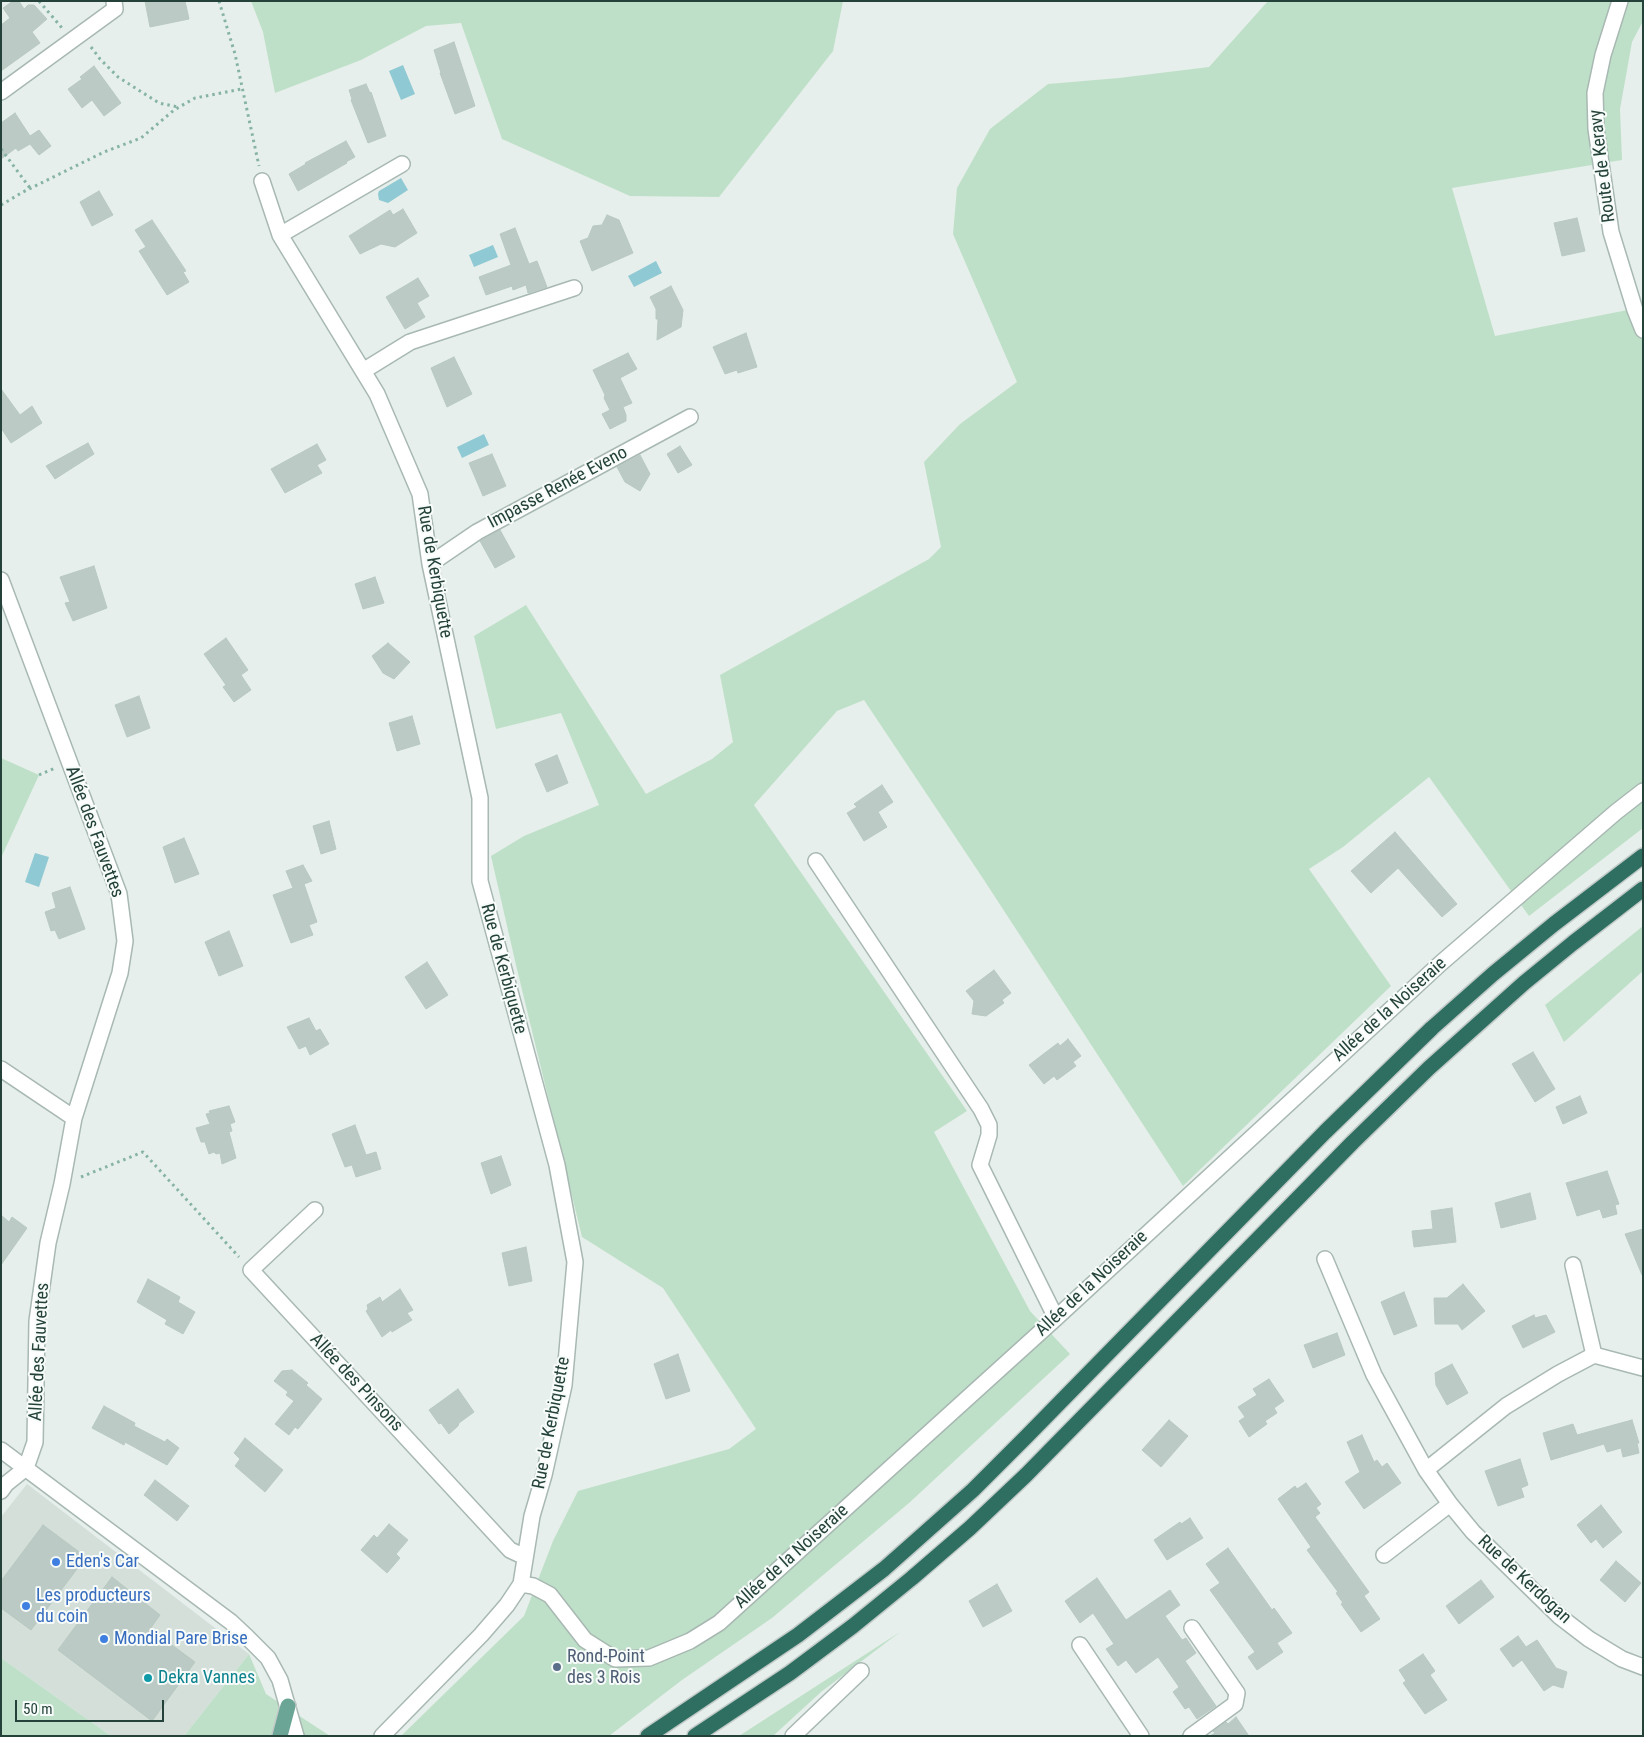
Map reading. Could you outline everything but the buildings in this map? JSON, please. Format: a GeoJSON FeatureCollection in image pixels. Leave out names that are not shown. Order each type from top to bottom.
{"type":"FeatureCollection","features":[{"type":"Feature","properties":{"kind":"highway"},"geometry":{"type":"LineString","coordinates":[[648,1736],[798,1634],[884,1569],[973,1490],[1325,1132],[1418,1041],[1493,974],[1554,924],[1643,856]]}},
{"type":"Feature","properties":{"kind":"highway"},"geometry":{"type":"LineString","coordinates":[[695,1736],[790,1673],[853,1626],[970,1528],[1026,1475],[1346,1149],[1429,1068],[1524,983],[1643,889]]}},
{"type":"Feature","properties":{"kind":"main road"},"geometry":{"type":"LineString","coordinates":[[280,1736],[288,1706]]}},
{"type":"Feature","properties":{"kind":"street"},"geometry":{"type":"LineString","coordinates":[[1,92],[115,8],[114,1]]}},
{"type":"Feature","properties":{"kind":"street","name":"Route de Keravy"},"geometry":{"type":"LineString","coordinates":[[1620,1],[1603,55],[1597,84],[1596,128],[1611,232],[1634,310],[1643,330]]}},
{"type":"Feature","properties":{"kind":"street"},"geometry":{"type":"LineString","coordinates":[[280,235],[402,164]]}},
{"type":"Feature","properties":{"kind":"street","name":"Rue de Kerbiquette"},"geometry":{"type":"LineString","coordinates":[[262,181],[280,235],[377,394],[420,494],[430,564],[480,798],[480,881],[557,1165],[575,1262],[564,1385],[544,1475],[532,1516],[521,1584],[508,1605],[481,1635],[382,1736]]}},
{"type":"Feature","properties":{"kind":"street"},"geometry":{"type":"LineString","coordinates":[[363,372],[410,342],[574,288]]}},
{"type":"Feature","properties":{"kind":"street","name":"Impasse Renée Eveno"},"geometry":{"type":"LineString","coordinates":[[430,564],[476,532],[690,417]]}},
{"type":"Feature","properties":{"kind":"street","name":"Allée des Fauvettes"},"geometry":{"type":"LineString","coordinates":[[1,580],[119,894],[125,941],[120,973],[74,1118],[62,1184],[48,1242],[37,1321],[35,1442],[26,1468]]}},
{"type":"Feature","properties":{"kind":"street","name":"Allée de la Noiseraie"},"geometry":{"type":"LineString","coordinates":[[521,1584],[533,1586],[550,1595],[585,1640],[615,1659],[649,1658],[690,1641],[718,1623],[1056,1318],[1441,963],[1616,812],[1643,791]]}},
{"type":"Feature","properties":{"kind":"street"},"geometry":{"type":"LineString","coordinates":[[816,861],[982,1109],[989,1125],[989,1135],[980,1165],[1056,1318]]}},
{"type":"Feature","properties":{"kind":"street"},"geometry":{"type":"LineString","coordinates":[[1,1070],[74,1118]]}},
{"type":"Feature","properties":{"kind":"street"},"geometry":{"type":"LineString","coordinates":[[251,1270],[316,1210]]}},
{"type":"Feature","properties":{"kind":"street","name":"Rue de Kerdogan"},"geometry":{"type":"LineString","coordinates":[[1325,1259],[1374,1375],[1426,1470],[1450,1504],[1473,1532],[1559,1616],[1589,1639],[1622,1660],[1643,1667]]}},
{"type":"Feature","properties":{"kind":"street"},"geometry":{"type":"LineString","coordinates":[[1573,1265],[1594,1355]]}},
{"type":"Feature","properties":{"kind":"street","name":"Allée des Pinsons"},"geometry":{"type":"LineString","coordinates":[[251,1270],[510,1550],[525,1557]]}},
{"type":"Feature","properties":{"kind":"street"},"geometry":{"type":"LineString","coordinates":[[1426,1470],[1506,1406],[1558,1374],[1594,1355],[1643,1368]]}},
{"type":"Feature","properties":{"kind":"street"},"geometry":{"type":"LineString","coordinates":[[1,1450],[231,1622],[247,1636],[268,1658],[280,1680],[296,1736]]}},
{"type":"Feature","properties":{"kind":"street"},"geometry":{"type":"LineString","coordinates":[[1,1491],[6,1484],[26,1468]]}},
{"type":"Feature","properties":{"kind":"street"},"geometry":{"type":"LineString","coordinates":[[1384,1554],[1450,1504]]}},
{"type":"Feature","properties":{"kind":"street"},"geometry":{"type":"LineString","coordinates":[[1191,1736],[1235,1704],[1237,1692],[1192,1628]]}},
{"type":"Feature","properties":{"kind":"street"},"geometry":{"type":"LineString","coordinates":[[1080,1645],[1141,1736]]}},
{"type":"Feature","properties":{"kind":"street"},"geometry":{"type":"LineString","coordinates":[[793,1736],[861,1671]]}},
{"type":"Feature","properties":{"kind":"path"},"geometry":{"type":"LineString","coordinates":[[39,1],[118,77],[159,103],[178,107]]}},
{"type":"Feature","properties":{"kind":"path"},"geometry":{"type":"LineString","coordinates":[[219,1],[235,54],[262,181]]}},
{"type":"Feature","properties":{"kind":"path"},"geometry":{"type":"LineString","coordinates":[[1,205],[30,188],[104,152],[141,138],[178,107],[195,98],[242,90]]}},
{"type":"Feature","properties":{"kind":"path"},"geometry":{"type":"LineString","coordinates":[[1,149],[30,188]]}},
{"type":"Feature","properties":{"kind":"path"},"geometry":{"type":"LineString","coordinates":[[62,1184],[143,1152],[251,1270]]}},
{"type":"Feature","properties":{"kind":"shaded area"},"geometry":{"type":"Polygon","coordinates":[[[27,1484],[249,1654],[184,1736],[111,1736],[1,1658],[1,1517],[27,1484]]]}},
{"type":"Feature","properties":{"kind":"green space"},"geometry":{"type":"Polygon","coordinates":[[[251,1],[843,1],[833,51],[719,197],[630,196],[502,139],[461,23],[426,26],[361,60],[275,93],[263,32],[251,1]]]}},
{"type":"Feature","properties":{"kind":"green space"},"geometry":{"type":"Polygon","coordinates":[[[1268,1],[1643,1],[1643,21],[1632,42],[1620,109],[1622,160],[1452,188],[1495,336],[1643,307],[1643,828],[1529,916],[1429,777],[1343,847],[1309,869],[1391,986],[1183,1186],[984,880],[864,700],[837,711],[754,805],[967,1111],[934,1132],[1030,1311],[1070,1354],[909,1503],[772,1618],[682,1680],[609,1736],[401,1736],[524,1616],[553,1541],[578,1491],[729,1449],[756,1429],[663,1288],[582,1237],[491,856],[524,836],[599,805],[561,713],[496,729],[474,636],[526,605],[646,794],[712,759],[733,742],[720,675],[929,559],[941,547],[924,462],[960,424],[1017,382],[953,234],[957,188],[990,129],[1048,84],[1209,67],[1268,1]]]}},
{"type":"Feature","properties":{"kind":"green space"},"geometry":{"type":"Polygon","coordinates":[[[1,758],[39,775],[1,858],[1,758]]]}},
{"type":"Feature","properties":{"kind":"green space"},"geometry":{"type":"Polygon","coordinates":[[[1643,926],[1643,971],[1564,1042],[1545,1005],[1643,926]]]}},
{"type":"Feature","properties":{"kind":"green space"},"geometry":{"type":"Polygon","coordinates":[[[900,1632],[821,1692],[773,1736],[739,1736],[900,1632]]]}},
{"type":"Feature","properties":{"kind":"green space"},"geometry":{"type":"Polygon","coordinates":[[[249,1654],[266,1694],[330,1736],[184,1736],[249,1654]]]}},
{"type":"Feature","properties":{"kind":"green space"},"geometry":{"type":"Polygon","coordinates":[[[1,1658],[111,1736],[1,1736],[1,1658]]]}},
{"type":"Feature","properties":{"kind":"water"},"geometry":{"type":"Polygon","coordinates":[[[403,65],[415,94],[401,100],[389,71],[403,65]]]}},
{"type":"Feature","properties":{"kind":"water"},"geometry":{"type":"Polygon","coordinates":[[[401,178],[408,190],[388,203],[379,200],[379,191],[401,178]]]}},
{"type":"Feature","properties":{"kind":"water"},"geometry":{"type":"Polygon","coordinates":[[[493,245],[498,257],[474,267],[469,255],[493,245]]]}},
{"type":"Feature","properties":{"kind":"water"},"geometry":{"type":"Polygon","coordinates":[[[656,261],[662,273],[634,287],[628,276],[656,261]]]}},
{"type":"Feature","properties":{"kind":"water"},"geometry":{"type":"Polygon","coordinates":[[[484,434],[489,445],[462,458],[457,447],[484,434]]]}},
{"type":"Feature","properties":{"kind":"water"},"geometry":{"type":"Polygon","coordinates":[[[35,853],[49,857],[39,887],[25,882],[35,853]]]}},
{"type":"Feature","properties":{"kind":"place","name":"Eden's Car"},"geometry":{"type":"Point","coordinates":[56,1562]}},
{"type":"Feature","properties":{"kind":"place","name":"Les producteurs du coin"},"geometry":{"type":"Point","coordinates":[26,1606]}},
{"type":"Feature","properties":{"kind":"place","name":"Mondial Pare Brise"},"geometry":{"type":"Point","coordinates":[104,1639]}},
{"type":"Feature","properties":{"kind":"place","name":"Rond-Point des 3 Rois"},"geometry":{"type":"Point","coordinates":[557,1667]}},
{"type":"Feature","properties":{"kind":"place","name":"Dekra Vannes"},"geometry":{"type":"Point","coordinates":[148,1678]}}]}
